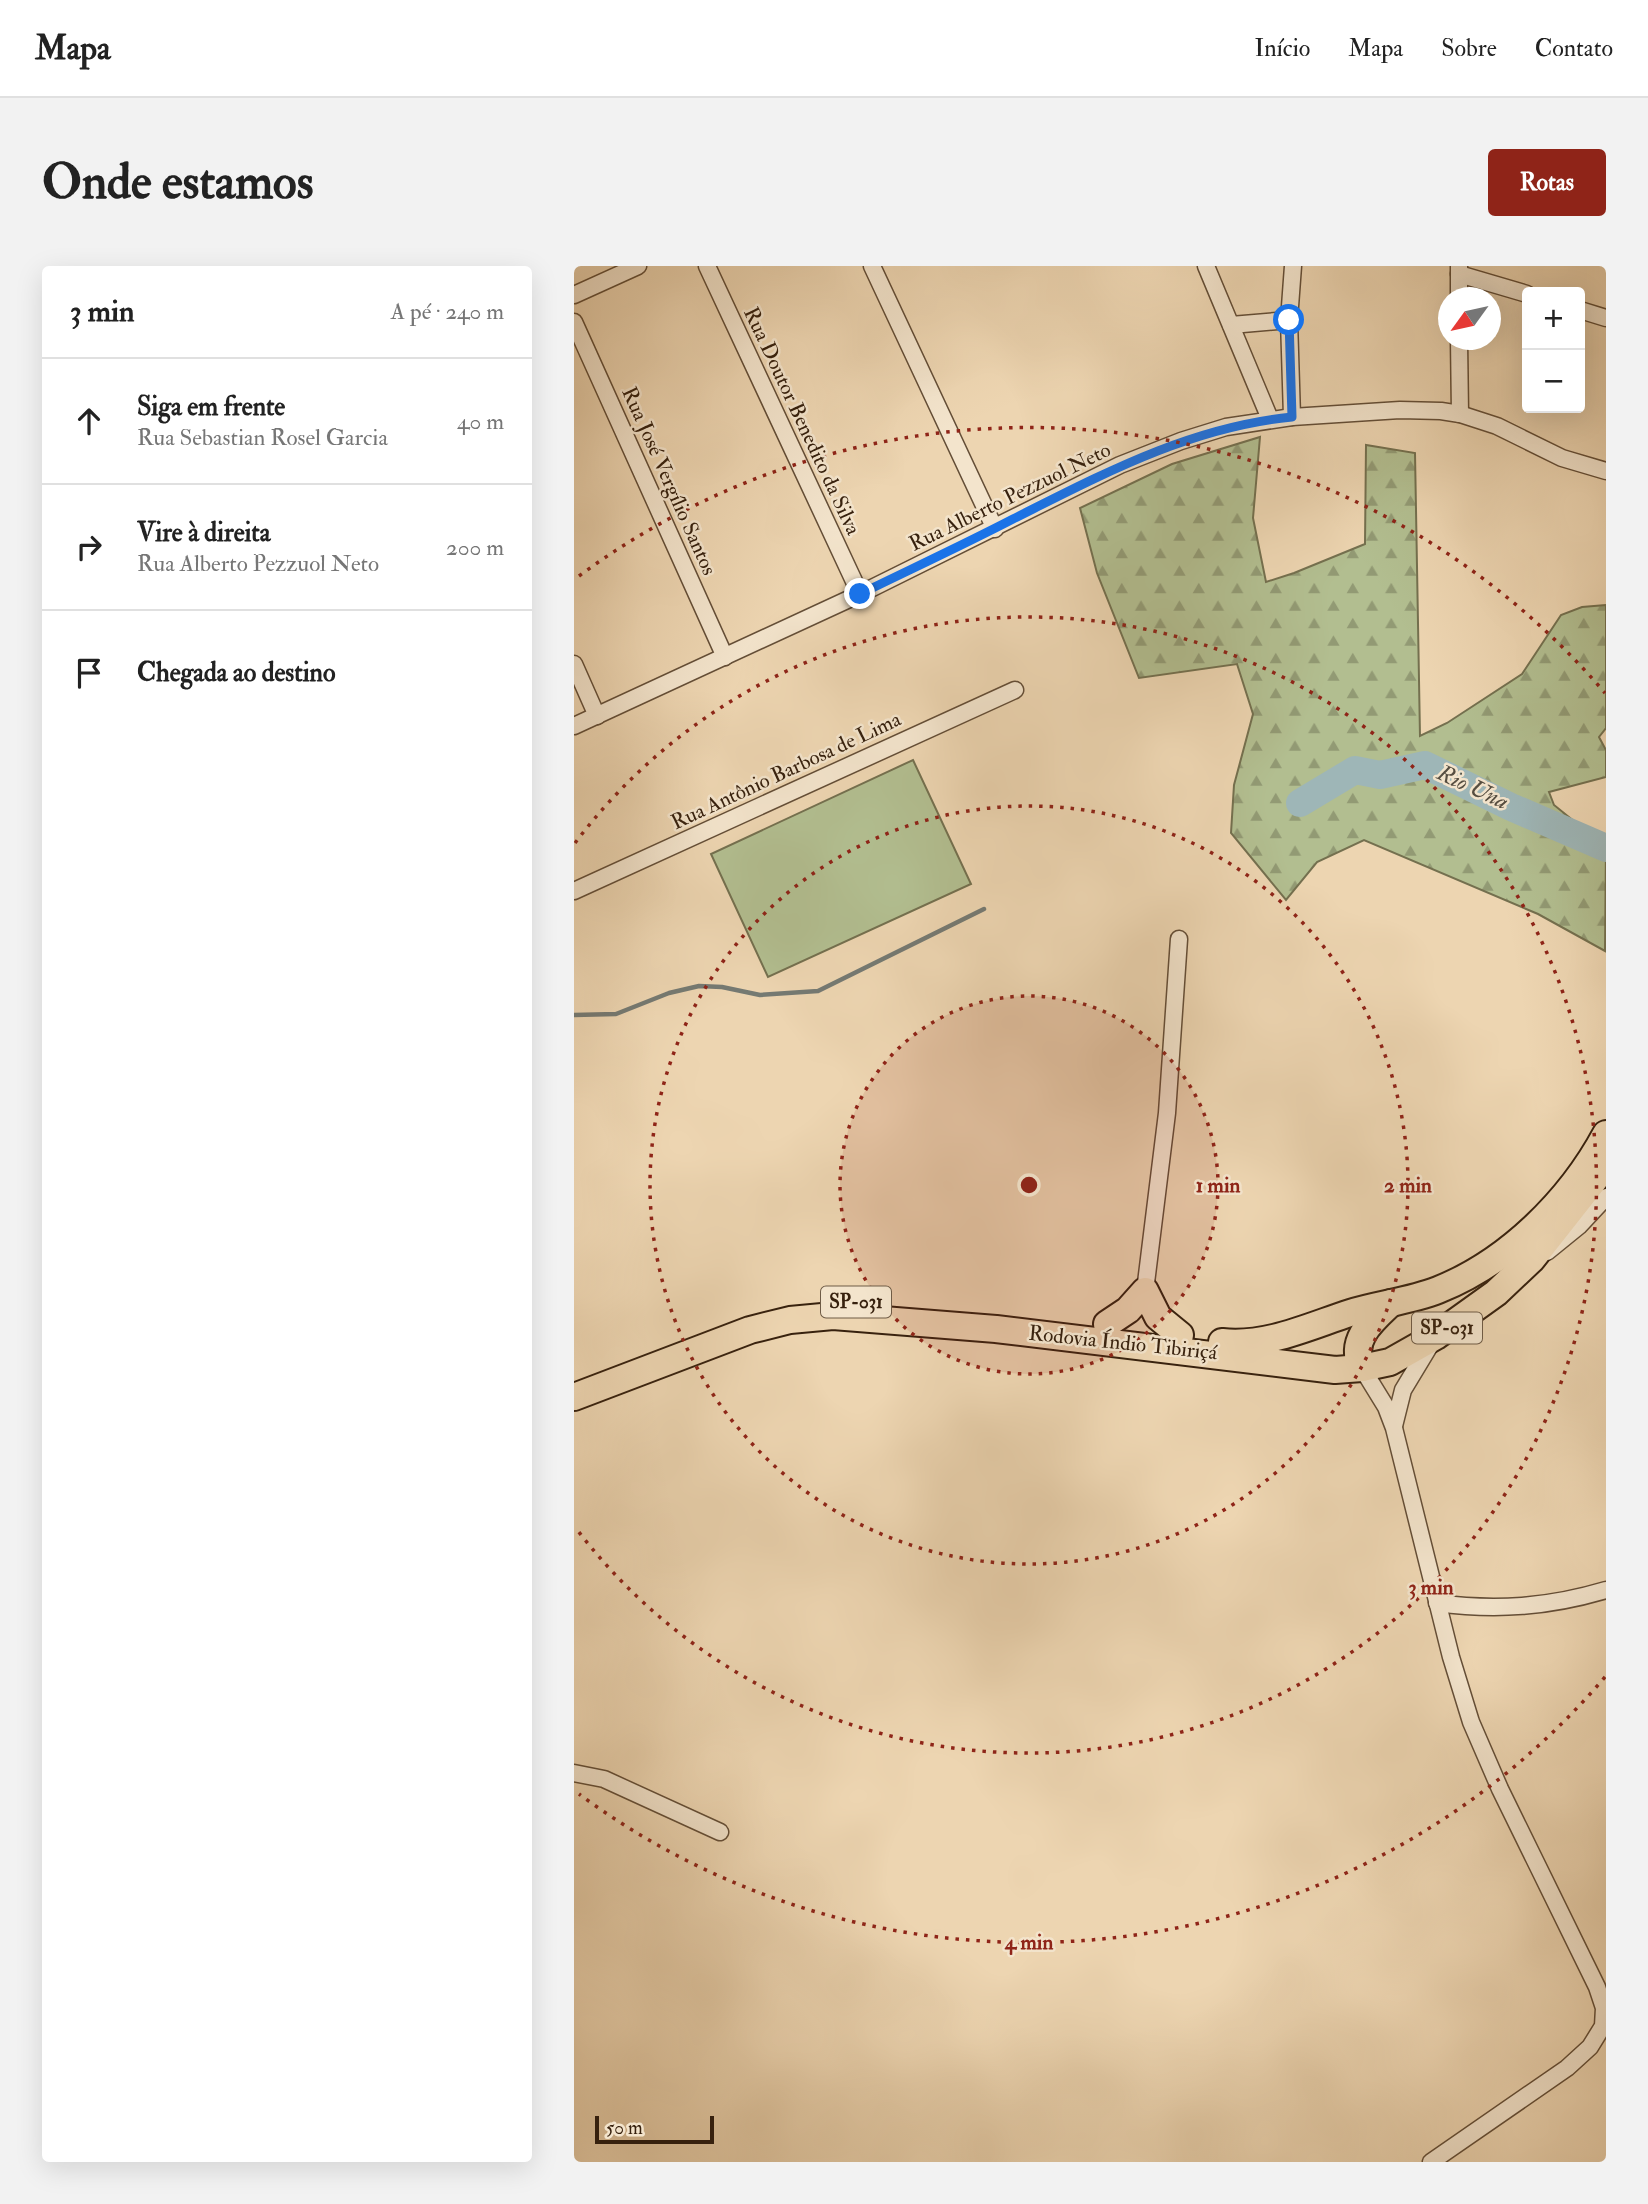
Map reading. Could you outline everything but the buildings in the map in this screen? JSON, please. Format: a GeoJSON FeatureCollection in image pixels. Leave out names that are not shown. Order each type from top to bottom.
{"type":"FeatureCollection","features":[{"type":"Feature","properties":{"kind":"highway","name":"Rodovia Índio Tibiriçá"},"geometry":{"type":"LineString","coordinates":[[574,1380],[729,1322],[772,1309],[816,1302],[942,1308],[1107,1324],[1233,1343],[1255,1342],[1435,1291],[1472,1275],[1508,1250],[1546,1213],[1573,1184],[1606,1134]]}},
{"type":"Feature","properties":{"kind":"highway","name":"Rodovia Índio Tibiriçá"},"geometry":{"type":"LineString","coordinates":[[574,1397],[750,1330],[790,1320],[833,1315],[1088,1339],[1335,1370],[1390,1362],[1436,1336],[1496,1293],[1527,1264],[1606,1166]]}},
{"type":"Feature","properties":{"kind":"highway"},"geometry":{"type":"LineString","coordinates":[[1107,1324],[1128,1310],[1145,1291],[1158,1317],[1180,1335]]}},
{"type":"Feature","properties":{"kind":"highway"},"geometry":{"type":"LineString","coordinates":[[1362,1368],[1358,1359],[1358,1346],[1362,1335],[1370,1323],[1393,1301]]}},
{"type":"Feature","properties":{"kind":"street"},"geometry":{"type":"LineString","coordinates":[[574,295],[638,266]]}},
{"type":"Feature","properties":{"kind":"street","name":"Rua Doutor Benedito da Silva"},"geometry":{"type":"LineString","coordinates":[[707,266],[860,594]]}},
{"type":"Feature","properties":{"kind":"street"},"geometry":{"type":"LineString","coordinates":[[872,266],[995,529]]}},
{"type":"Feature","properties":{"kind":"street"},"geometry":{"type":"LineString","coordinates":[[1206,266],[1270,419]]}},
{"type":"Feature","properties":{"kind":"street"},"geometry":{"type":"LineString","coordinates":[[1292,417],[1289,320],[1293,266]]}},
{"type":"Feature","properties":{"kind":"street"},"geometry":{"type":"LineString","coordinates":[[1459,270],[1522,292]]}},
{"type":"Feature","properties":{"kind":"street"},"geometry":{"type":"LineString","coordinates":[[1585,312],[1606,318]]}},
{"type":"Feature","properties":{"kind":"street"},"geometry":{"type":"LineString","coordinates":[[1231,325],[1289,320]]}},
{"type":"Feature","properties":{"kind":"street","name":"Rua José Vergílio Santos"},"geometry":{"type":"LineString","coordinates":[[574,322],[725,657]]}},
{"type":"Feature","properties":{"kind":"street"},"geometry":{"type":"LineString","coordinates":[[1460,350],[1460,414]]}},
{"type":"Feature","properties":{"kind":"street","name":"Rua Alberto Pezzuol Neto"},"geometry":{"type":"LineString","coordinates":[[574,726],[860,594],[1121,466],[1181,441],[1226,427],[1270,419],[1400,410],[1460,414],[1497,426],[1562,458],[1606,471]]}},
{"type":"Feature","properties":{"kind":"street"},"geometry":{"type":"LineString","coordinates":[[574,664],[597,716]]}},
{"type":"Feature","properties":{"kind":"street","name":"Rua Antônio Barbosa de Lima"},"geometry":{"type":"LineString","coordinates":[[574,891],[1015,690]]}},
{"type":"Feature","properties":{"kind":"street"},"geometry":{"type":"LineString","coordinates":[[1145,1291],[1167,1113],[1180,939]]}},
{"type":"Feature","properties":{"kind":"street"},"geometry":{"type":"LineString","coordinates":[[1527,1264],[1554,1248],[1606,1197]]}},
{"type":"Feature","properties":{"kind":"street"},"geometry":{"type":"LineString","coordinates":[[1579,1226],[1606,1218]]}},
{"type":"Feature","properties":{"kind":"street"},"geometry":{"type":"LineString","coordinates":[[1394,1428],[1403,1390],[1436,1336]]}},
{"type":"Feature","properties":{"kind":"street"},"geometry":{"type":"LineString","coordinates":[[1362,1368],[1386,1407],[1394,1428],[1451,1657],[1481,1748],[1597,1987],[1604,2008],[1603,2026],[1590,2047],[1567,2068],[1431,2162]]}},
{"type":"Feature","properties":{"kind":"street"},"geometry":{"type":"LineString","coordinates":[[1437,1602],[1494,1608],[1550,1603],[1606,1590]]}},
{"type":"Feature","properties":{"kind":"street"},"geometry":{"type":"LineString","coordinates":[[574,1773],[604,1779],[720,1832]]}},
{"type":"Feature","properties":{"kind":"green space"},"geometry":{"type":"Polygon","coordinates":[[[1260,437],[1253,518],[1266,582],[1365,544],[1366,445],[1415,453],[1420,736],[1447,723],[1522,674],[1561,615],[1582,607],[1606,605],[1606,728],[1599,737],[1606,750],[1606,777],[1549,792],[1554,805],[1606,847],[1605,951],[1538,914],[1364,840],[1317,862],[1286,900],[1231,833],[1234,785],[1253,714],[1237,664],[1139,678],[1097,573],[1080,508],[1172,464],[1260,437]]]}},
{"type":"Feature","properties":{"kind":"green space"},"geometry":{"type":"Polygon","coordinates":[[[913,760],[971,884],[768,977],[711,854],[913,760]]]}},
{"type":"Feature","properties":{"kind":"waterway","name":"Rio Una"},"geometry":{"type":"LineString","coordinates":[[1300,803],[1355,770],[1380,775],[1425,765],[1511,807],[1606,848]]}},
{"type":"Feature","properties":{"kind":"waterway"},"geometry":{"type":"LineString","coordinates":[[574,1015],[616,1014],[669,993],[699,986],[722,987],[760,995],[818,991],[984,909]]}},
{"type":"Feature","properties":{"kind":"route"},"geometry":{"type":"LineString","coordinates":[[860,594],[1121,466],[1181,441],[1226,427],[1292,417],[1289,320]]}}]}
